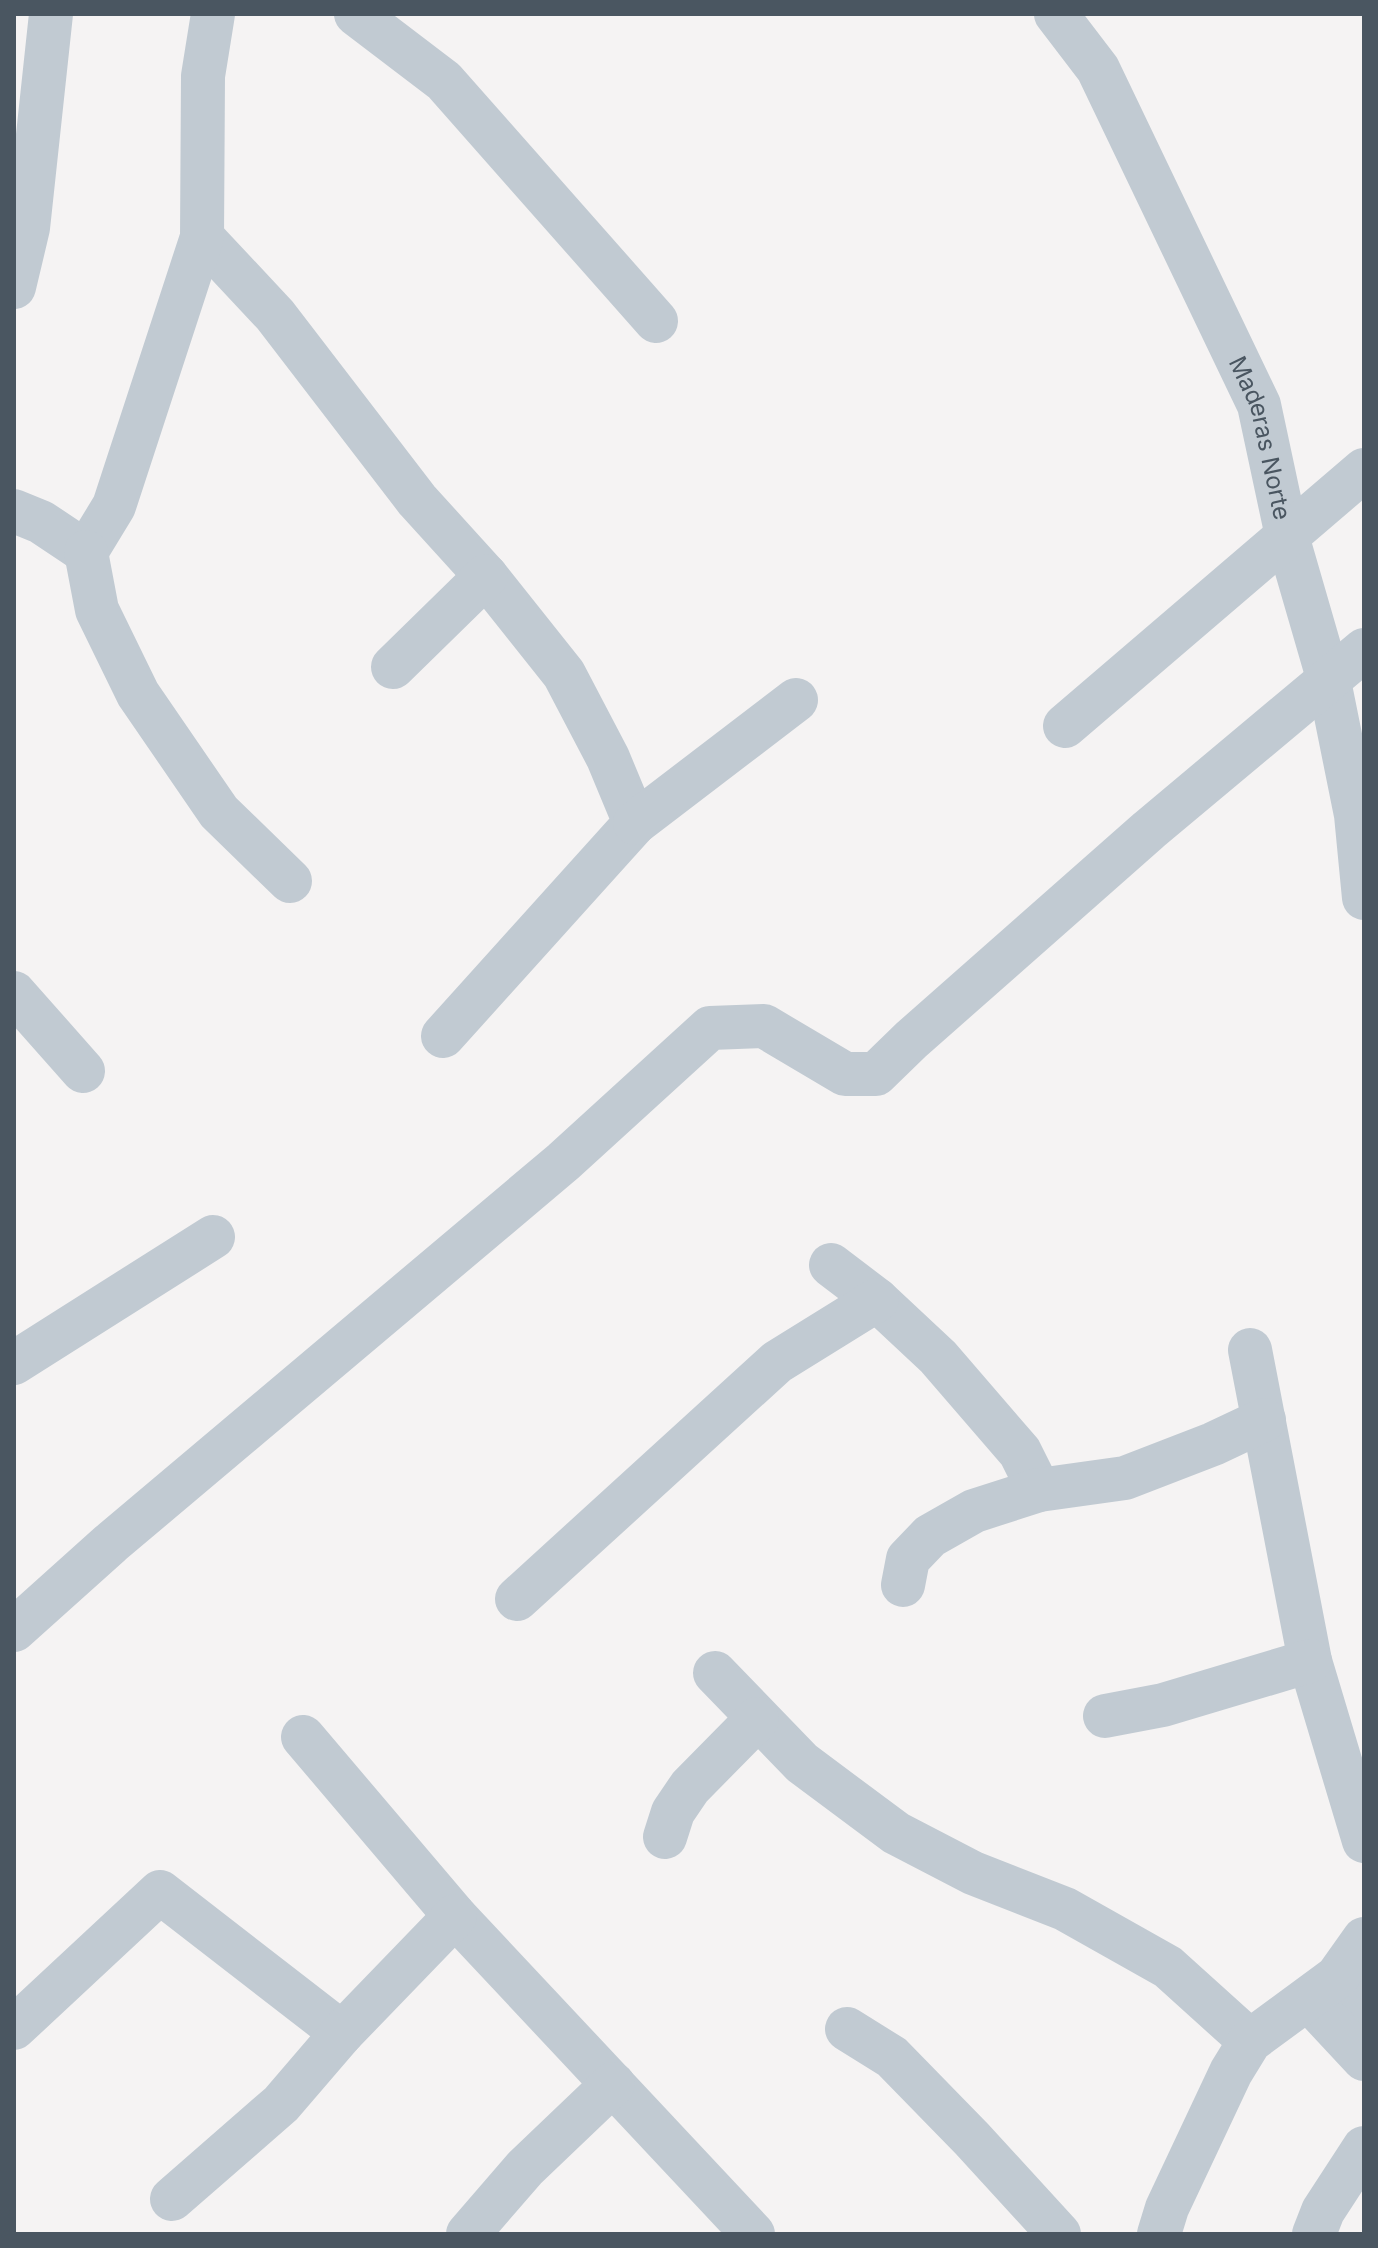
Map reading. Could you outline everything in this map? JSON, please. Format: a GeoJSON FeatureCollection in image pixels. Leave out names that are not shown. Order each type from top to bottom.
{"type":"FeatureCollection","features":[{"type":"Feature","properties":{"kind":"street"},"geometry":{"type":"LineString","coordinates":[[14,287],[28,228],[51,14]]}},
{"type":"Feature","properties":{"kind":"street"},"geometry":{"type":"LineString","coordinates":[[213,14],[203,76],[202,237],[114,506],[86,552],[97,610],[138,694],[219,812],[290,881]]}},
{"type":"Feature","properties":{"kind":"street"},"geometry":{"type":"LineString","coordinates":[[356,14],[444,81],[656,321]]}},
{"type":"Feature","properties":{"kind":"street","name":"Maderas Norte"},"geometry":{"type":"LineString","coordinates":[[1056,14],[1098,69],[1259,405],[1287,536],[1329,681],[1356,815],[1364,898]]}},
{"type":"Feature","properties":{"kind":"street"},"geometry":{"type":"LineString","coordinates":[[202,237],[275,315],[417,500],[486,576],[564,674],[608,758],[635,823]]}},
{"type":"Feature","properties":{"kind":"street"},"geometry":{"type":"LineString","coordinates":[[1065,726],[1364,470]]}},
{"type":"Feature","properties":{"kind":"street"},"geometry":{"type":"LineString","coordinates":[[14,511],[41,522],[86,552]]}},
{"type":"Feature","properties":{"kind":"street"},"geometry":{"type":"LineString","coordinates":[[393,667],[486,576]]}},
{"type":"Feature","properties":{"kind":"street"},"geometry":{"type":"LineString","coordinates":[[14,1630],[111,1543],[563,1162],[710,1028],[764,1026],[845,1074],[876,1074],[1149,830],[1364,650]]}},
{"type":"Feature","properties":{"kind":"street"},"geometry":{"type":"LineString","coordinates":[[443,1036],[635,823],[796,700]]}},
{"type":"Feature","properties":{"kind":"street"},"geometry":{"type":"LineString","coordinates":[[21,1015],[83,1071]]}},
{"type":"Feature","properties":{"kind":"street"},"geometry":{"type":"LineString","coordinates":[[14,1363],[213,1237]]}},
{"type":"Feature","properties":{"kind":"street"},"geometry":{"type":"LineString","coordinates":[[831,1265],[877,1300],[938,1357],[1020,1452],[1039,1490]]}},
{"type":"Feature","properties":{"kind":"street"},"geometry":{"type":"LineString","coordinates":[[517,1599],[777,1362],[877,1300]]}},
{"type":"Feature","properties":{"kind":"street"},"geometry":{"type":"LineString","coordinates":[[1250,1350],[1310,1661],[1364,1841]]}},
{"type":"Feature","properties":{"kind":"street"},"geometry":{"type":"LineString","coordinates":[[903,1585],[908,1559],[930,1536],[974,1511],[1039,1490],[1125,1478],[1213,1444],[1264,1420]]}},
{"type":"Feature","properties":{"kind":"street"},"geometry":{"type":"LineString","coordinates":[[1105,1716],[1163,1705],[1310,1661]]}},
{"type":"Feature","properties":{"kind":"street"},"geometry":{"type":"LineString","coordinates":[[715,1673],[802,1763],[896,1833],[973,1873],[1065,1909],[1168,1967],[1250,2041]]}},
{"type":"Feature","properties":{"kind":"street"},"geometry":{"type":"LineString","coordinates":[[665,1837],[673,1812],[690,1787],[757,1719]]}},
{"type":"Feature","properties":{"kind":"street"},"geometry":{"type":"LineString","coordinates":[[303,1737],[455,1916],[753,2234]]}},
{"type":"Feature","properties":{"kind":"street"},"geometry":{"type":"LineString","coordinates":[[14,2028],[160,1892],[342,2033]]}},
{"type":"Feature","properties":{"kind":"street"},"geometry":{"type":"LineString","coordinates":[[172,2199],[281,2104],[342,2033],[455,1916]]}},
{"type":"Feature","properties":{"kind":"street"},"geometry":{"type":"LineString","coordinates":[[1159,2234],[1167,2208],[1218,2099],[1250,2041],[1337,1995],[1364,1939]]}},
{"type":"Feature","properties":{"kind":"street"},"geometry":{"type":"LineString","coordinates":[[1337,1995],[1364,2059]]}},
{"type":"Feature","properties":{"kind":"street"},"geometry":{"type":"LineString","coordinates":[[847,2029],[892,2057],[1059,2234]]}},
{"type":"Feature","properties":{"kind":"street"},"geometry":{"type":"LineString","coordinates":[[468,2234],[525,2168],[613,2084]]}},
{"type":"Feature","properties":{"kind":"street"},"geometry":{"type":"LineString","coordinates":[[1314,2234],[1323,2211],[1364,2148]]}}]}
